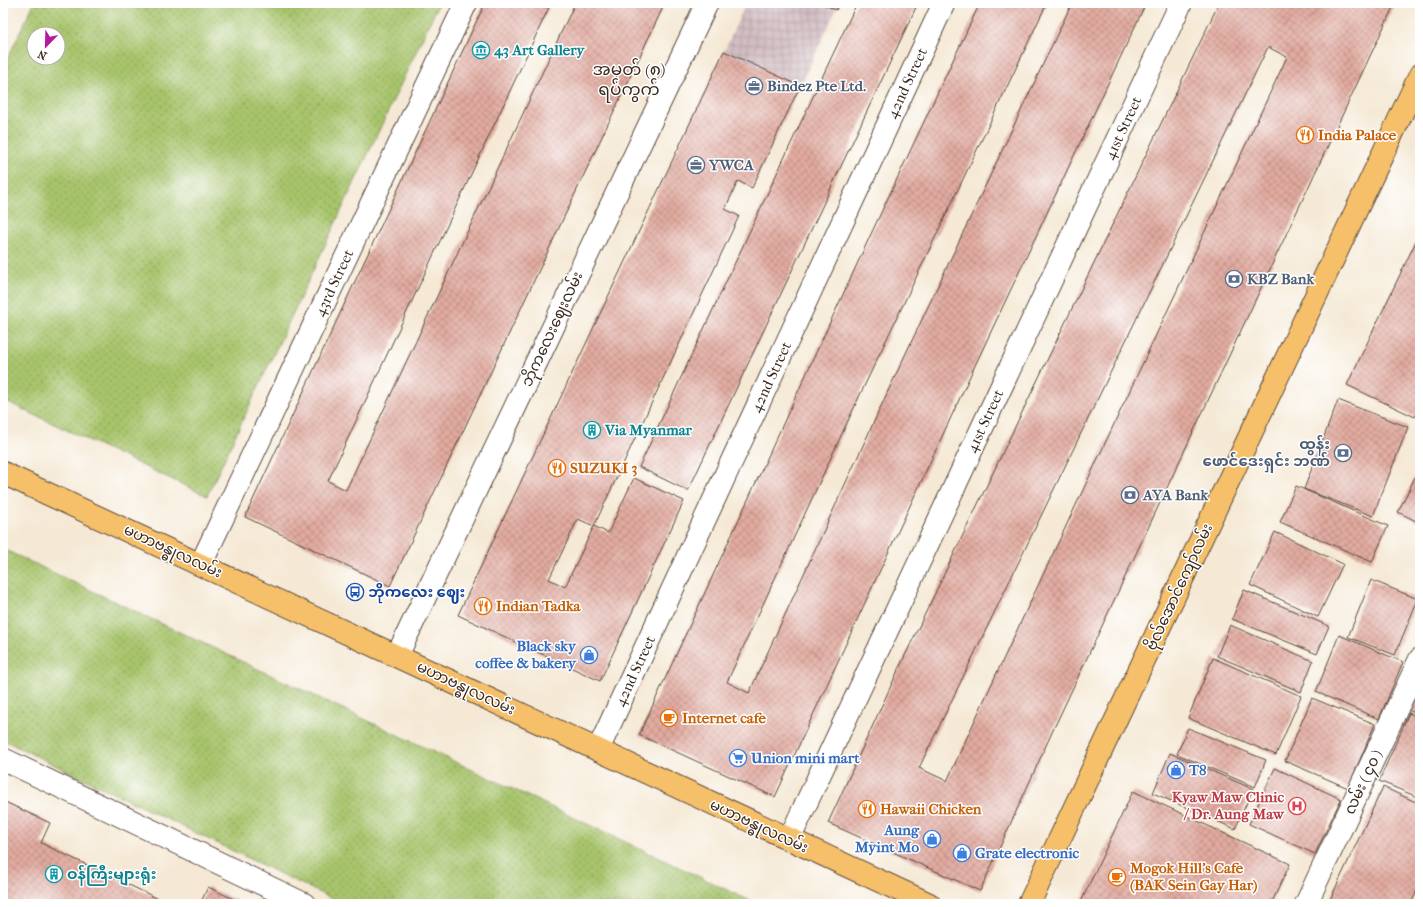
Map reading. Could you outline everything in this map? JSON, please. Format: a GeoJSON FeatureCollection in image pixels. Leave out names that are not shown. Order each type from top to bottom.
{"type":"FeatureCollection","features":[{"type":"Feature","properties":{"kind":"main road","name":"ဗိုလ်အောင်ကျော်လမ်း"},"geometry":{"type":"LineString","coordinates":[[1029,904],[1420,76]]}},
{"type":"Feature","properties":{"kind":"main road","name":"မဟာဗန္ဓုလလမ်း"},"geometry":{"type":"LineString","coordinates":[[3,472],[929,904]]}},
{"type":"Feature","properties":{"kind":"street","name":"43rd Street"},"geometry":{"type":"LineString","coordinates":[[201,564],[466,3]]}},
{"type":"Feature","properties":{"kind":"street","name":"ဘိုကလေးဈေးလမ်း"},"geometry":{"type":"LineString","coordinates":[[397,656],[707,3]]}},
{"type":"Feature","properties":{"kind":"street","name":"42nd Street"},"geometry":{"type":"LineString","coordinates":[[598,750],[944,3]]}},
{"type":"Feature","properties":{"kind":"street","name":"41st Street"},"geometry":{"type":"LineString","coordinates":[[789,840],[1181,3]]}},
{"type":"Feature","properties":{"kind":"street","name":"လမ်း ( ၄၀ )"},"geometry":{"type":"LineString","coordinates":[[1306,904],[1420,660]]}},
{"type":"Feature","properties":{"kind":"street"},"geometry":{"type":"LineString","coordinates":[[3,759],[304,904]]}},
{"type":"Feature","properties":{"kind":"shaded area"},"geometry":{"type":"Polygon","coordinates":[[[746,3],[821,3],[836,10],[800,86],[724,51],[746,3]]]}},
{"type":"Feature","properties":{"kind":"green space"},"geometry":{"type":"Polygon","coordinates":[[[34,3],[439,3],[207,496],[3,400],[3,68],[34,3]]]}},
{"type":"Feature","properties":{"kind":"green space"},"geometry":{"type":"Polygon","coordinates":[[[3,549],[757,904],[343,904],[3,740],[3,549]]]}},
{"type":"Feature","properties":{"kind":"building"},"geometry":{"type":"Polygon","coordinates":[[[485,3],[551,3],[328,481],[346,490],[575,3],[665,3],[390,586],[245,517],[485,3]]]}},
{"type":"Feature","properties":{"kind":"building"},"geometry":{"type":"Polygon","coordinates":[[[821,3],[840,3],[836,10],[821,3]]]}},
{"type":"Feature","properties":{"kind":"building"},"geometry":{"type":"Polygon","coordinates":[[[857,3],[918,3],[688,491],[639,467],[857,3]]]}},
{"type":"Feature","properties":{"kind":"building"},"geometry":{"type":"Polygon","coordinates":[[[980,3],[1047,3],[859,397],[727,682],[749,693],[889,389],[1072,3],[1146,3],[971,374],[775,797],[639,735],[871,234],[980,3]]]}},
{"type":"Feature","properties":{"kind":"building"},"geometry":{"type":"Polygon","coordinates":[[[1219,3],[1395,3],[1054,728],[980,891],[828,823],[900,666],[1219,3]],[[1268,47],[919,768],[947,781],[1287,57],[1268,47]]]}},
{"type":"Feature","properties":{"kind":"building"},"geometry":{"type":"Polygon","coordinates":[[[724,51],[800,86],[752,188],[738,181],[725,209],[739,216],[594,526],[608,533],[634,478],[684,501],[600,681],[458,615],[724,51]],[[578,519],[549,579],[565,587],[594,526],[578,519]]]}},
{"type":"Feature","properties":{"kind":"building"},"geometry":{"type":"Polygon","coordinates":[[[1420,233],[1420,407],[1415,417],[1347,385],[1420,233]]]}},
{"type":"Feature","properties":{"kind":"building"},"geometry":{"type":"Polygon","coordinates":[[[1338,400],[1408,427],[1373,516],[1304,489],[1338,400]]]}},
{"type":"Feature","properties":{"kind":"building"},"geometry":{"type":"Polygon","coordinates":[[[1420,467],[1420,523],[1398,512],[1420,467]]]}},
{"type":"Feature","properties":{"kind":"building"},"geometry":{"type":"Polygon","coordinates":[[[1296,486],[1388,526],[1372,562],[1280,522],[1296,486]]]}},
{"type":"Feature","properties":{"kind":"building"},"geometry":{"type":"Polygon","coordinates":[[[1275,532],[1343,564],[1318,617],[1250,585],[1275,532]]]}},
{"type":"Feature","properties":{"kind":"building"},"geometry":{"type":"Polygon","coordinates":[[[1371,580],[1418,599],[1395,655],[1348,637],[1371,580]]]}},
{"type":"Feature","properties":{"kind":"building"},"geometry":{"type":"Polygon","coordinates":[[[1244,590],[1329,626],[1317,654],[1232,619],[1244,590]]]}},
{"type":"Feature","properties":{"kind":"building"},"geometry":{"type":"Polygon","coordinates":[[[1230,625],[1313,661],[1301,692],[1217,656],[1230,625]]]}},
{"type":"Feature","properties":{"kind":"building"},"geometry":{"type":"Polygon","coordinates":[[[1339,635],[1403,662],[1379,719],[1316,692],[1339,635]]]}},
{"type":"Feature","properties":{"kind":"building"},"geometry":{"type":"Polygon","coordinates":[[[1213,658],[1301,696],[1276,755],[1188,718],[1213,658]]]}},
{"type":"Feature","properties":{"kind":"building"},"geometry":{"type":"Polygon","coordinates":[[[1420,681],[1420,715],[1408,710],[1420,681]]]}},
{"type":"Feature","properties":{"kind":"building"},"geometry":{"type":"Polygon","coordinates":[[[1312,698],[1375,724],[1348,788],[1285,761],[1312,698]]]}},
{"type":"Feature","properties":{"kind":"building"},"geometry":{"type":"Polygon","coordinates":[[[1409,713],[1420,718],[1420,798],[1379,781],[1409,713]]]}},
{"type":"Feature","properties":{"kind":"building"},"geometry":{"type":"Polygon","coordinates":[[[1188,728],[1266,760],[1255,787],[1177,754],[1188,728]]]}},
{"type":"Feature","properties":{"kind":"building"},"geometry":{"type":"Polygon","coordinates":[[[1170,753],[1253,789],[1235,829],[1153,793],[1170,753]]]}},
{"type":"Feature","properties":{"kind":"building"},"geometry":{"type":"Polygon","coordinates":[[[1275,768],[1341,799],[1315,854],[1249,824],[1275,768]]]}},
{"type":"Feature","properties":{"kind":"building"},"geometry":{"type":"Polygon","coordinates":[[[1383,787],[1420,804],[1420,884],[1411,904],[1328,904],[1383,787]]]}},
{"type":"Feature","properties":{"kind":"building"},"geometry":{"type":"Polygon","coordinates":[[[1133,791],[1290,864],[1271,904],[1080,904],[1133,791]]]}},
{"type":"Feature","properties":{"kind":"building","name":"ဝန်ကြီးများရုံး"},"geometry":{"type":"Polygon","coordinates":[[[3,801],[50,823],[41,843],[169,904],[3,904],[3,801]]]}},
{"type":"Feature","properties":{"kind":"building"},"geometry":{"type":"Polygon","coordinates":[[[208,887],[244,904],[200,904],[208,887]]]}},
{"type":"Feature","properties":{"kind":"place","name":"43 Art Gallery"},"geometry":{"type":"Point","coordinates":[481,50]}},
{"type":"Feature","properties":{"kind":"place","name":"Bindez Pte Ltd."},"geometry":{"type":"Point","coordinates":[754,86]}},
{"type":"Feature","properties":{"kind":"place","name":"India Palace"},"geometry":{"type":"Point","coordinates":[1305,135]}},
{"type":"Feature","properties":{"kind":"place","name":"YWCA"},"geometry":{"type":"Point","coordinates":[696,165]}},
{"type":"Feature","properties":{"kind":"place","name":"KBZ Bank"},"geometry":{"type":"Point","coordinates":[1234,279]}},
{"type":"Feature","properties":{"kind":"place","name":"Via Myanmar"},"geometry":{"type":"Point","coordinates":[592,430]}},
{"type":"Feature","properties":{"kind":"place","name":"ထွန်း ဖောင်ဒေးရှင်း ဘဏ်"},"geometry":{"type":"Point","coordinates":[1343,453]}},
{"type":"Feature","properties":{"kind":"place","name":"SUZUKI 3"},"geometry":{"type":"Point","coordinates":[557,468]}},
{"type":"Feature","properties":{"kind":"place","name":"AYA Bank"},"geometry":{"type":"Point","coordinates":[1130,495]}},
{"type":"Feature","properties":{"kind":"place","name":"ဘိုကလေး ဈေး"},"geometry":{"type":"Point","coordinates":[355,592]}},
{"type":"Feature","properties":{"kind":"place","name":"Indian Tadka"},"geometry":{"type":"Point","coordinates":[483,606]}},
{"type":"Feature","properties":{"kind":"place","name":"Black sky coffee & bakery"},"geometry":{"type":"Point","coordinates":[589,655]}},
{"type":"Feature","properties":{"kind":"place","name":"Internet cafe"},"geometry":{"type":"Point","coordinates":[669,718]}},
{"type":"Feature","properties":{"kind":"place","name":"Union mini mart"},"geometry":{"type":"Point","coordinates":[738,758]}},
{"type":"Feature","properties":{"kind":"place","name":"T8"},"geometry":{"type":"Point","coordinates":[1176,770]}},
{"type":"Feature","properties":{"kind":"place","name":"Kyaw Maw Clinic / Dr. Aung Maw"},"geometry":{"type":"Point","coordinates":[1297,806]}},
{"type":"Feature","properties":{"kind":"place","name":"Hawaii Chicken"},"geometry":{"type":"Point","coordinates":[867,809]}},
{"type":"Feature","properties":{"kind":"place","name":"Aung Myint Mo"},"geometry":{"type":"Point","coordinates":[932,839]}},
{"type":"Feature","properties":{"kind":"place","name":"Grate electronic"},"geometry":{"type":"Point","coordinates":[962,853]}},
{"type":"Feature","properties":{"kind":"place","name":"ဝန်ကြီးများရုံး"},"geometry":{"type":"Point","coordinates":[54,874]}},
{"type":"Feature","properties":{"kind":"place","name":"Mogok Hill's Cafe (BAK Sein Gay Har)"},"geometry":{"type":"Point","coordinates":[1117,877]}},
{"type":"Feature","properties":{"kind":"district","name":"အမှတ် (၈) ရပ်ကွက်"},"geometry":{"type":"Point","coordinates":[629,79]}}]}
